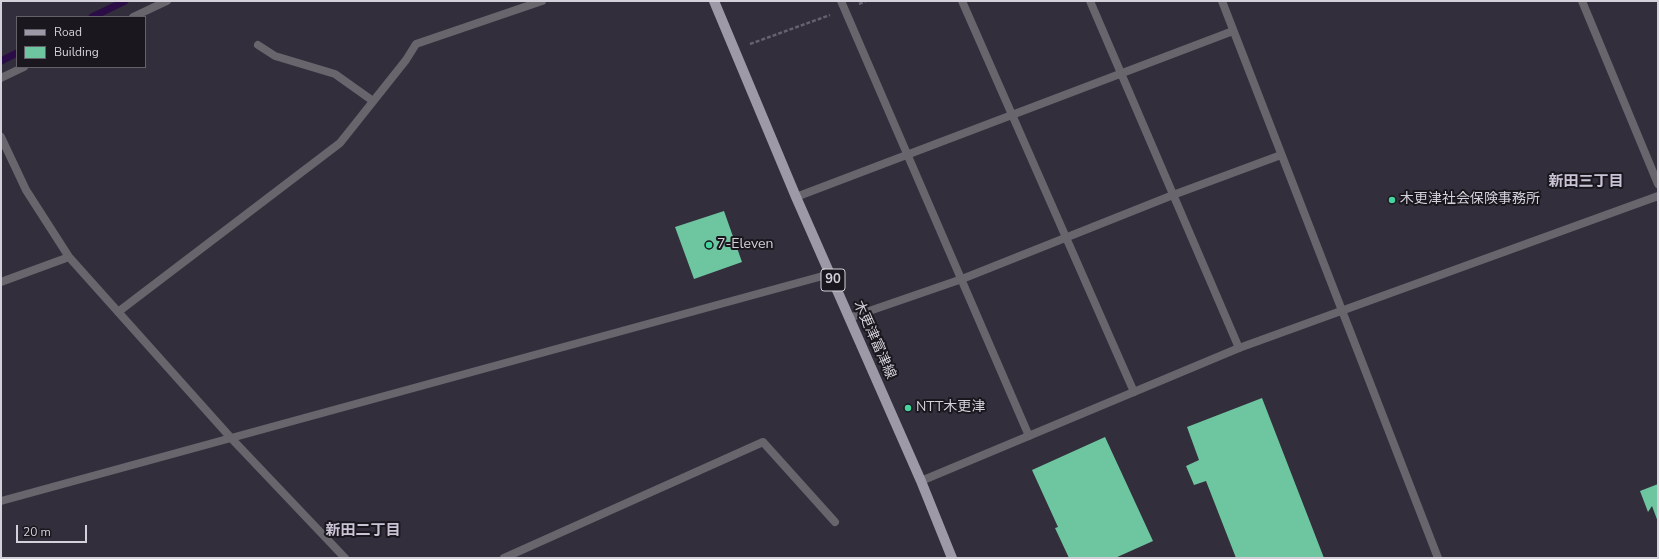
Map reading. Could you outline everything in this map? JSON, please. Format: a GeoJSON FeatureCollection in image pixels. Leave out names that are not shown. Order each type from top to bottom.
{"type":"FeatureCollection","features":[{"type":"Feature","properties":{"kind":"main road","name":"木更津富津線"},"geometry":{"type":"LineString","coordinates":[[714,1],[796,197],[921,481],[952,558]]}},
{"type":"Feature","properties":{"kind":"street"},"geometry":{"type":"LineString","coordinates":[[135,16],[167,1]]}},
{"type":"Feature","properties":{"kind":"street"},"geometry":{"type":"LineString","coordinates":[[118,312],[340,143],[406,60],[416,44],[542,1]]}},
{"type":"Feature","properties":{"kind":"street"},"geometry":{"type":"LineString","coordinates":[[962,1],[1134,392]]}},
{"type":"Feature","properties":{"kind":"street"},"geometry":{"type":"LineString","coordinates":[[1090,1],[1239,348]]}},
{"type":"Feature","properties":{"kind":"street"},"geometry":{"type":"LineString","coordinates":[[1222,1],[1438,558]]}},
{"type":"Feature","properties":{"kind":"street"},"geometry":{"type":"LineString","coordinates":[[1582,1],[1658,184]]}},
{"type":"Feature","properties":{"kind":"street"},"geometry":{"type":"LineString","coordinates":[[843,5],[1029,436]]}},
{"type":"Feature","properties":{"kind":"street"},"geometry":{"type":"LineString","coordinates":[[796,197],[1233,31]]}},
{"type":"Feature","properties":{"kind":"street"},"geometry":{"type":"LineString","coordinates":[[258,45],[275,56],[335,74],[373,101]]}},
{"type":"Feature","properties":{"kind":"street"},"geometry":{"type":"LineString","coordinates":[[1,78],[22,68]]}},
{"type":"Feature","properties":{"kind":"street"},"geometry":{"type":"LineString","coordinates":[[1,137],[26,190],[69,257],[231,438],[345,558]]}},
{"type":"Feature","properties":{"kind":"street"},"geometry":{"type":"LineString","coordinates":[[849,318],[962,279],[1066,239],[1173,195],[1281,155]]}},
{"type":"Feature","properties":{"kind":"street"},"geometry":{"type":"LineString","coordinates":[[921,481],[1239,348],[1658,196]]}},
{"type":"Feature","properties":{"kind":"street"},"geometry":{"type":"LineString","coordinates":[[1,282],[69,257]]}},
{"type":"Feature","properties":{"kind":"street"},"geometry":{"type":"LineString","coordinates":[[1,501],[830,274]]}},
{"type":"Feature","properties":{"kind":"street"},"geometry":{"type":"LineString","coordinates":[[504,558],[763,442],[835,522]]}},
{"type":"Feature","properties":{"kind":"path"},"geometry":{"type":"LineString","coordinates":[[735,50],[843,5],[866,1]]}},
{"type":"Feature","properties":{"kind":"building","name":"7-Eleven"},"geometry":{"type":"Polygon","coordinates":[[[724,211],[742,262],[694,279],[675,227],[724,211]]]}},
{"type":"Feature","properties":{"kind":"building"},"geometry":{"type":"Polygon","coordinates":[[[1262,398],[1324,558],[1236,558],[1206,481],[1194,485],[1186,466],[1199,460],[1187,427],[1262,398]]]}},
{"type":"Feature","properties":{"kind":"building"},"geometry":{"type":"Polygon","coordinates":[[[1105,437],[1153,541],[1115,558],[1069,558],[1055,528],[1058,527],[1032,470],[1105,437]]]}},
{"type":"Feature","properties":{"kind":"building"},"geometry":{"type":"Polygon","coordinates":[[[1658,484],[1658,522],[1652,506],[1648,512],[1640,491],[1658,484]]]}},
{"type":"Feature","properties":{"kind":"waterway"},"geometry":{"type":"LineString","coordinates":[[94,16],[125,1]]}},
{"type":"Feature","properties":{"kind":"waterway"},"geometry":{"type":"LineString","coordinates":[[1,61],[16,54]]}},
{"type":"Feature","properties":{"kind":"place","name":"木更津社会保険事務所"},"geometry":{"type":"Point","coordinates":[1392,200]}},
{"type":"Feature","properties":{"kind":"place","name":"7-Eleven"},"geometry":{"type":"Point","coordinates":[709,245]}},
{"type":"Feature","properties":{"kind":"place","name":"NTT木更津"},"geometry":{"type":"Point","coordinates":[908,408]}},
{"type":"Feature","properties":{"kind":"district","name":"新田三丁目"},"geometry":{"type":"Point","coordinates":[1586,182]}},
{"type":"Feature","properties":{"kind":"district","name":"新田二丁目"},"geometry":{"type":"Point","coordinates":[363,531]}}]}
